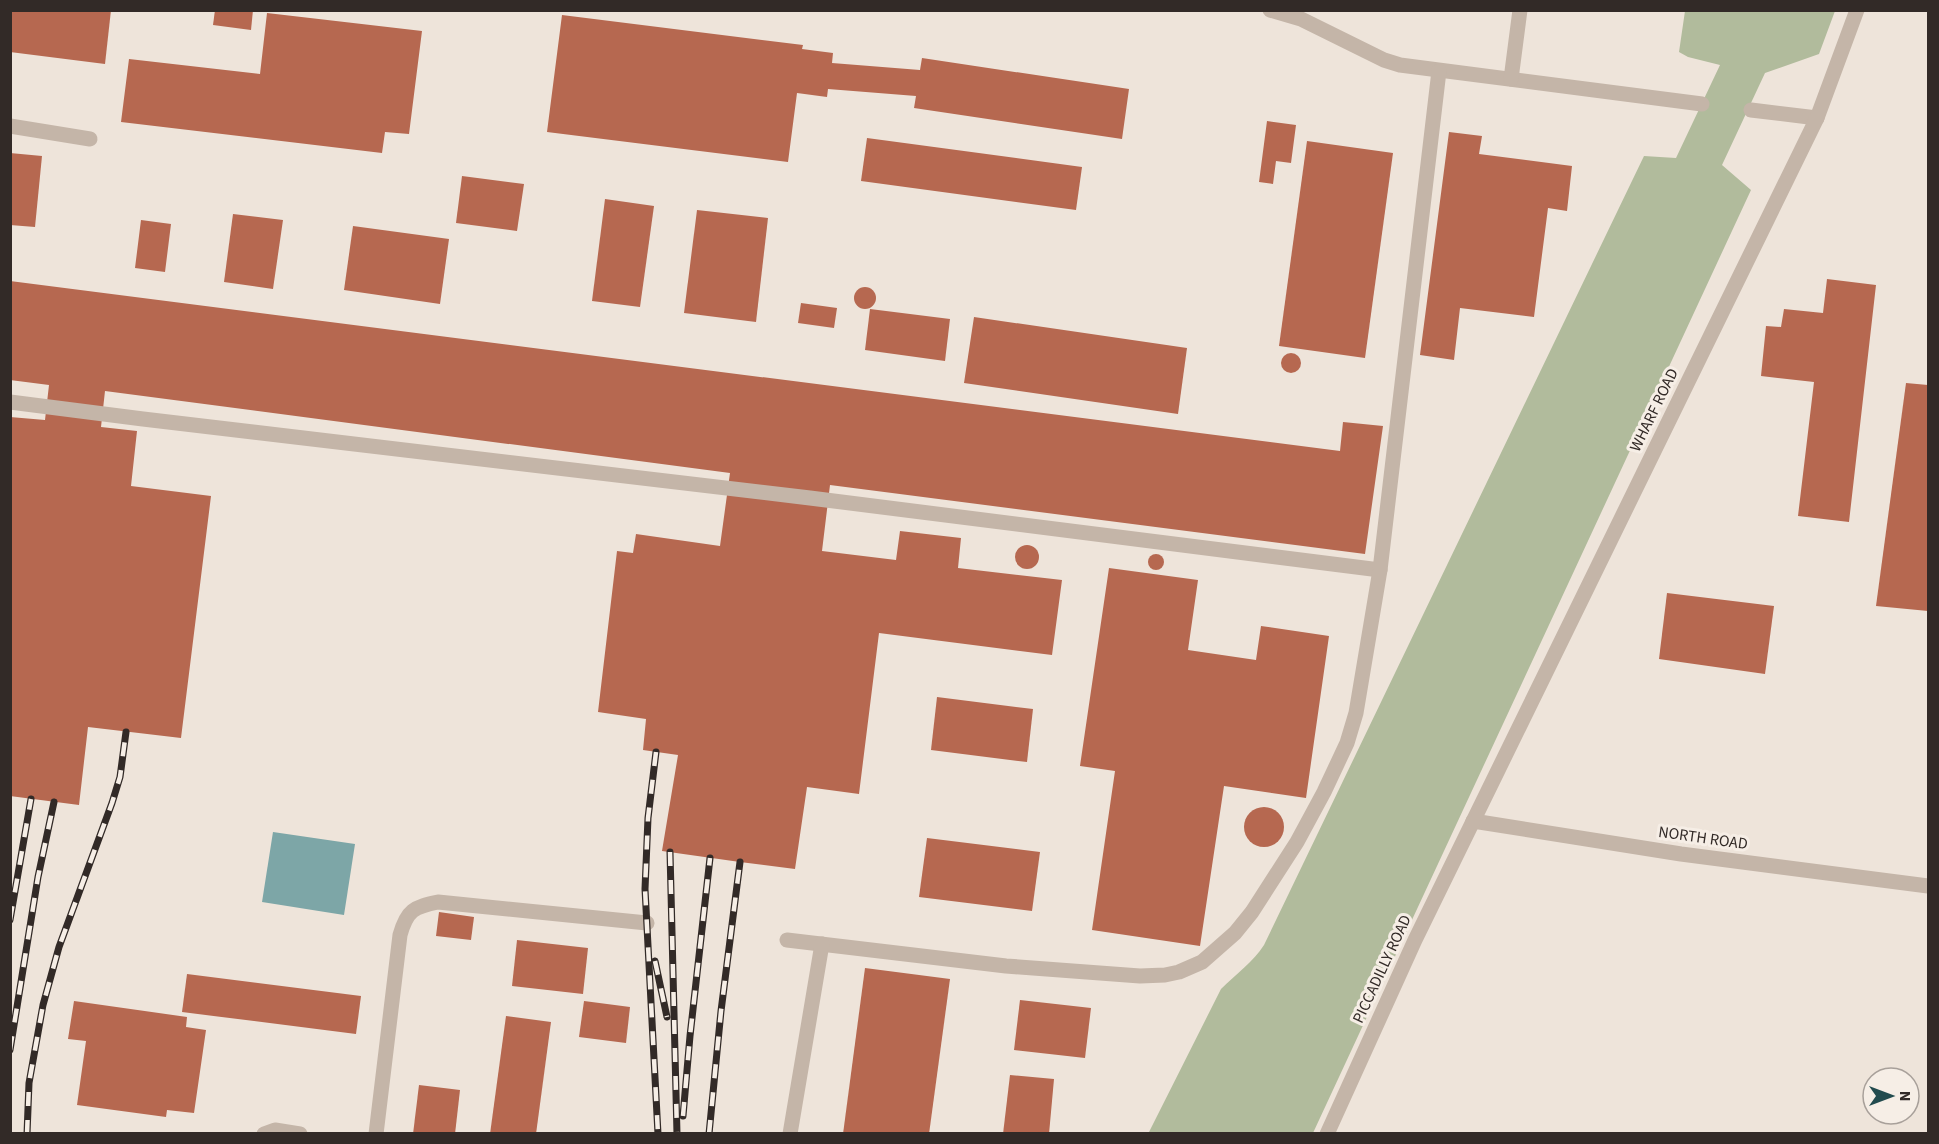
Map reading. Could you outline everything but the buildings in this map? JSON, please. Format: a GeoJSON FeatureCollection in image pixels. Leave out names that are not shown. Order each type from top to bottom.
{"type":"FeatureCollection","features":[{"type":"Feature","properties":{"kind":"lane"},"geometry":{"type":"LineString","coordinates":[[1270,10],[1301,19],[1384,60],[1401,65],[1702,104]]}},
{"type":"Feature","properties":{"kind":"lane"},"geometry":{"type":"LineString","coordinates":[[1511,79],[1520,10]]}},
{"type":"Feature","properties":{"kind":"lane","name":"WHARF ROAD"},"geometry":{"type":"LineString","coordinates":[[1473,821],[1817,118],[1857,10]]}},
{"type":"Feature","properties":{"kind":"lane"},"geometry":{"type":"LineString","coordinates":[[787,940],[1006,966],[1140,976],[1179,972],[1202,962],[1235,933],[1270,885],[1324,792],[1347,743],[1360,691],[1380,570],[1439,71]]}},
{"type":"Feature","properties":{"kind":"lane"},"geometry":{"type":"LineString","coordinates":[[1751,110],[1817,118]]}},
{"type":"Feature","properties":{"kind":"lane"},"geometry":{"type":"LineString","coordinates":[[10,126],[90,139]]}},
{"type":"Feature","properties":{"kind":"lane"},"geometry":{"type":"LineString","coordinates":[[10,402],[810,498],[1380,570]]}},
{"type":"Feature","properties":{"kind":"lane","name":"NORTH ROAD"},"geometry":{"type":"LineString","coordinates":[[1473,821],[1681,854],[1929,886]]}},
{"type":"Feature","properties":{"kind":"lane","name":"PICCADILLY ROAD"},"geometry":{"type":"LineString","coordinates":[[1327,1134],[1415,940],[1473,821]]}},
{"type":"Feature","properties":{"kind":"lane"},"geometry":{"type":"LineString","coordinates":[[376,1134],[400,935],[403,924],[417,906],[438,902],[647,923]]}},
{"type":"Feature","properties":{"kind":"lane"},"geometry":{"type":"LineString","coordinates":[[790,1134],[822,944]]}},
{"type":"Feature","properties":{"kind":"lane"},"geometry":{"type":"LineString","coordinates":[[264,1134],[275,1130],[300,1134]]}},
{"type":"Feature","properties":{"kind":"green space"},"geometry":{"type":"Polygon","coordinates":[[[1685,11],[1835,11],[1819,54],[1765,73],[1722,165],[1751,190],[1313,1133],[1148,1134],[1221,989],[1250,962],[1264,945],[1644,156],[1676,158],[1720,65],[1688,57],[1679,52],[1685,11]]]}},
{"type":"Feature","properties":{"kind":"water"},"geometry":{"type":"Polygon","coordinates":[[[273,832],[355,844],[344,915],[262,902],[273,832]]]}},
{"type":"Feature","properties":{"kind":"railway"},"geometry":{"type":"LineString","coordinates":[[27,1134],[29,1083],[43,1005],[59,947],[120,777],[126,732]]}},
{"type":"Feature","properties":{"kind":"railway"},"geometry":{"type":"LineString","coordinates":[[656,752],[648,818],[645,889],[658,1134]]}},
{"type":"Feature","properties":{"kind":"railway"},"geometry":{"type":"LineString","coordinates":[[10,920],[31,799]]}},
{"type":"Feature","properties":{"kind":"railway"},"geometry":{"type":"LineString","coordinates":[[10,1050],[38,877],[54,802]]}},
{"type":"Feature","properties":{"kind":"railway"},"geometry":{"type":"LineString","coordinates":[[670,852],[677,1134]]}},
{"type":"Feature","properties":{"kind":"railway"},"geometry":{"type":"LineString","coordinates":[[683,1116],[710,858]]}},
{"type":"Feature","properties":{"kind":"railway"},"geometry":{"type":"LineString","coordinates":[[709,1134],[721,1011],[740,862]]}},
{"type":"Feature","properties":{"kind":"railway"},"geometry":{"type":"LineString","coordinates":[[655,961],[667,1017]]}}]}
